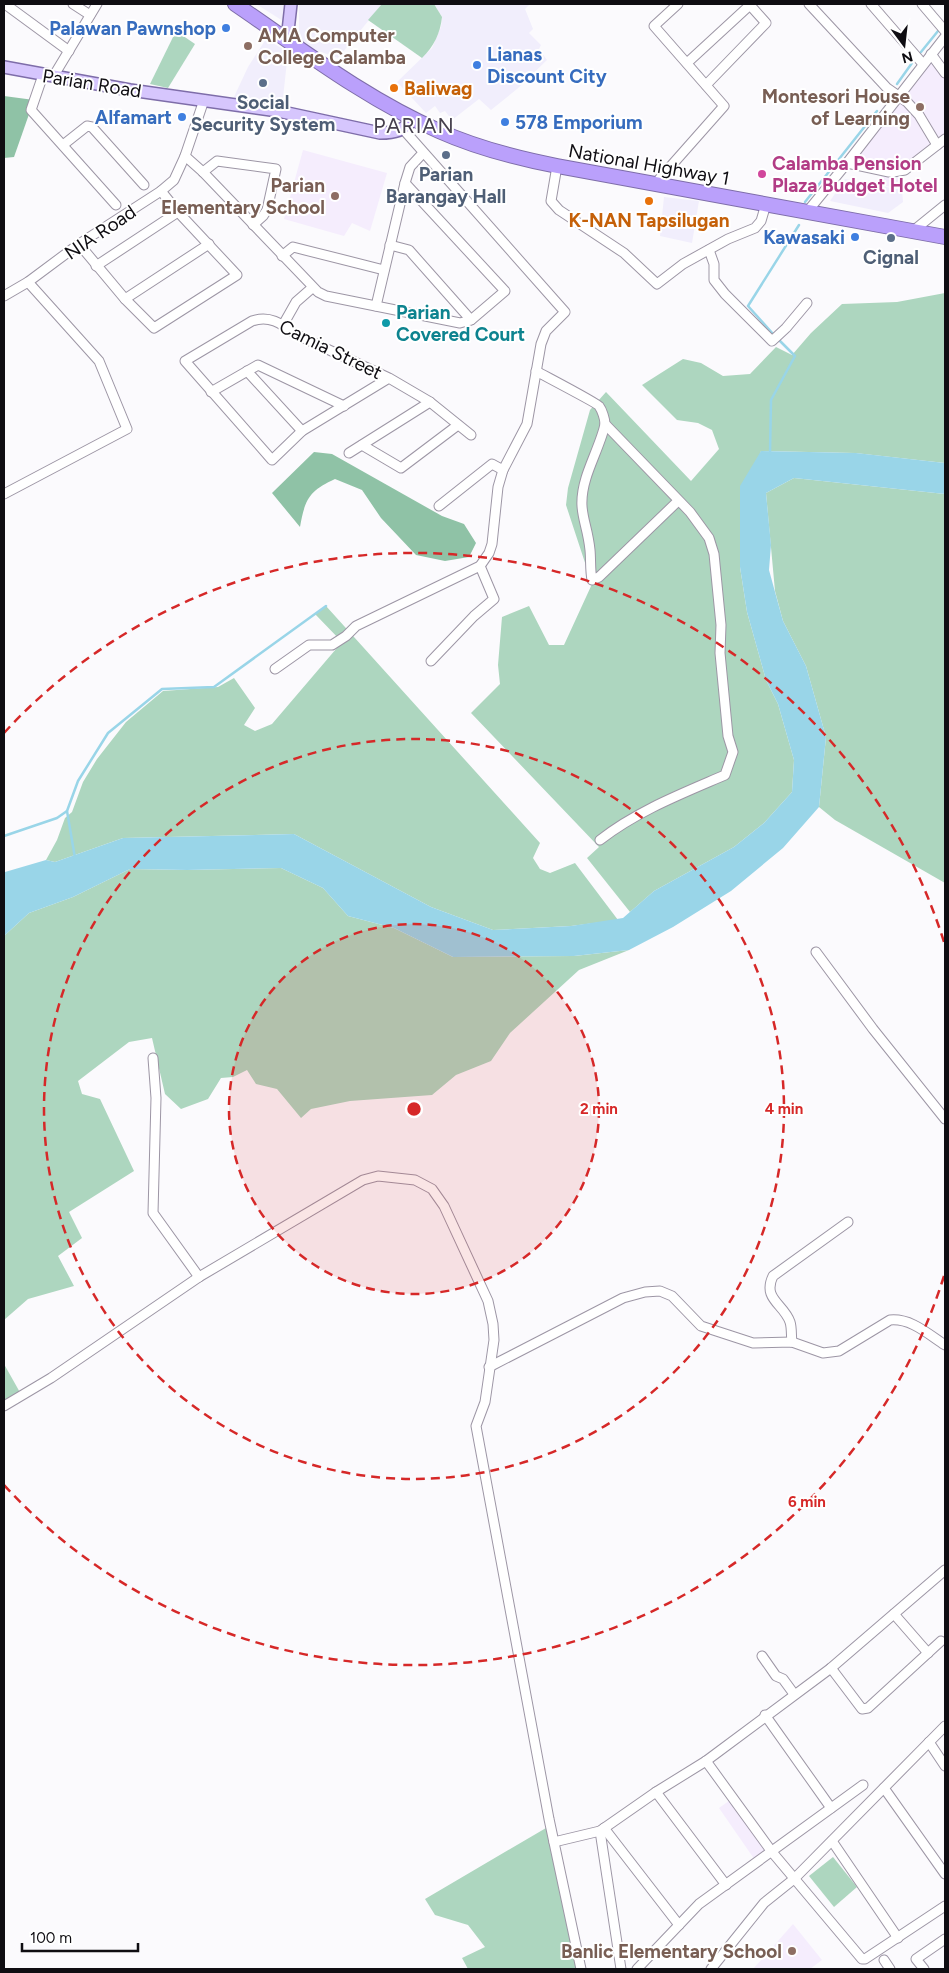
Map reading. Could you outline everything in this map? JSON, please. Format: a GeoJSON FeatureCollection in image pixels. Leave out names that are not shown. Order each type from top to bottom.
{"type":"FeatureCollection","features":[{"type":"Feature","properties":{"kind":"highway","name":"National Highway 1"},"geometry":{"type":"LineString","coordinates":[[235,4],[383,103],[441,132],[501,154],[556,166],[945,237]]}},
{"type":"Feature","properties":{"kind":"main road"},"geometry":{"type":"LineString","coordinates":[[287,40],[291,4]]}},
{"type":"Feature","properties":{"kind":"main road","name":"Parian Road"},"geometry":{"type":"LineString","coordinates":[[4,67],[48,76],[278,111],[375,132],[391,132],[403,129]]}},
{"type":"Feature","properties":{"kind":"main road"},"geometry":{"type":"LineString","coordinates":[[403,129],[413,118]]}},
{"type":"Feature","properties":{"kind":"street"},"geometry":{"type":"LineString","coordinates":[[5,4],[69,51]]}},
{"type":"Feature","properties":{"kind":"street"},"geometry":{"type":"LineString","coordinates":[[73,4],[90,15]]}},
{"type":"Feature","properties":{"kind":"street"},"geometry":{"type":"LineString","coordinates":[[97,4],[69,51],[48,76],[31,110],[116,205]]}},
{"type":"Feature","properties":{"kind":"street"},"geometry":{"type":"LineString","coordinates":[[655,184],[724,106],[654,26],[678,4]]}},
{"type":"Feature","properties":{"kind":"street"},"geometry":{"type":"LineString","coordinates":[[687,63],[750,4],[766,23],[706,85]]}},
{"type":"Feature","properties":{"kind":"street"},"geometry":{"type":"LineString","coordinates":[[809,4],[887,88],[907,102],[920,115],[941,142],[905,170],[891,172],[847,164]]}},
{"type":"Feature","properties":{"kind":"street"},"geometry":{"type":"LineString","coordinates":[[871,4],[923,64]]}},
{"type":"Feature","properties":{"kind":"street"},"geometry":{"type":"LineString","coordinates":[[922,4],[945,31]]}},
{"type":"Feature","properties":{"kind":"street"},"geometry":{"type":"LineString","coordinates":[[807,212],[847,164],[945,37]]}},
{"type":"Feature","properties":{"kind":"street"},"geometry":{"type":"LineString","coordinates":[[931,54],[945,73]]}},
{"type":"Feature","properties":{"kind":"street","name":"NIA Road"},"geometry":{"type":"LineString","coordinates":[[4,296],[28,282],[79,244],[161,191],[174,180],[204,100]]}},
{"type":"Feature","properties":{"kind":"street"},"geometry":{"type":"LineString","coordinates":[[63,145],[87,126],[92,127],[144,185]]}},
{"type":"Feature","properties":{"kind":"street"},"geometry":{"type":"LineString","coordinates":[[275,669],[309,645],[332,644],[346,636],[356,626],[480,566],[489,553],[492,544],[498,486],[503,470],[528,424],[541,344],[546,331],[565,312],[403,129]]}},
{"type":"Feature","properties":{"kind":"street"},"geometry":{"type":"LineString","coordinates":[[376,306],[405,183],[410,167],[423,153]]}},
{"type":"Feature","properties":{"kind":"street"},"geometry":{"type":"LineString","coordinates":[[184,156],[203,172],[312,288],[326,296],[460,323],[471,320],[505,291],[405,183]]}},
{"type":"Feature","properties":{"kind":"street"},"geometry":{"type":"LineString","coordinates":[[203,172],[217,161],[276,169],[267,210],[253,225]]}},
{"type":"Feature","properties":{"kind":"street"},"geometry":{"type":"LineString","coordinates":[[556,166],[551,201],[559,210],[624,253],[657,284],[683,264],[728,239],[755,228],[761,221],[766,204]]}},
{"type":"Feature","properties":{"kind":"street"},"geometry":{"type":"LineString","coordinates":[[79,244],[125,299],[154,328],[237,274],[178,212],[161,191]]}},
{"type":"Feature","properties":{"kind":"street"},"geometry":{"type":"LineString","coordinates":[[913,231],[945,205]]}},
{"type":"Feature","properties":{"kind":"street"},"geometry":{"type":"LineString","coordinates":[[96,266],[178,212]]}},
{"type":"Feature","properties":{"kind":"street"},"geometry":{"type":"LineString","coordinates":[[125,299],[209,244]]}},
{"type":"Feature","properties":{"kind":"street"},"geometry":{"type":"LineString","coordinates":[[390,245],[409,250],[471,320]]}},
{"type":"Feature","properties":{"kind":"street"},"geometry":{"type":"LineString","coordinates":[[282,256],[293,247],[384,270]]}},
{"type":"Feature","properties":{"kind":"street"},"geometry":{"type":"LineString","coordinates":[[709,250],[714,264],[714,280],[725,294],[772,341],[807,303]]}},
{"type":"Feature","properties":{"kind":"street"},"geometry":{"type":"LineString","coordinates":[[4,494],[127,429],[99,361],[28,282]]}},
{"type":"Feature","properties":{"kind":"street"},"geometry":{"type":"LineString","coordinates":[[283,325],[296,302],[312,288]]}},
{"type":"Feature","properties":{"kind":"street","name":"Camia Street"},"geometry":{"type":"LineString","coordinates":[[211,392],[185,361],[252,321],[268,318],[283,325],[294,334],[390,378],[430,402],[471,436]]}},
{"type":"Feature","properties":{"kind":"street"},"geometry":{"type":"LineString","coordinates":[[344,406],[258,365],[211,392],[272,460],[302,431],[344,406],[390,378]]}},
{"type":"Feature","properties":{"kind":"street"},"geometry":{"type":"LineString","coordinates":[[247,371],[302,431]]}},
{"type":"Feature","properties":{"kind":"street"},"geometry":{"type":"LineString","coordinates":[[536,371],[559,385],[598,404],[605,424],[690,512],[709,538],[714,554],[721,625],[720,653],[728,736],[733,752],[725,775],[678,795],[623,823],[600,840]]}},
{"type":"Feature","properties":{"kind":"street"},"geometry":{"type":"LineString","coordinates":[[349,453],[430,402]]}},
{"type":"Feature","properties":{"kind":"street"},"geometry":{"type":"LineString","coordinates":[[362,445],[401,468],[458,424]]}},
{"type":"Feature","properties":{"kind":"street"},"geometry":{"type":"LineString","coordinates":[[605,424],[582,494],[581,506],[590,549],[592,580],[599,577],[678,501]]}},
{"type":"Feature","properties":{"kind":"street"},"geometry":{"type":"LineString","coordinates":[[439,506],[492,464],[503,470]]}},
{"type":"Feature","properties":{"kind":"street"},"geometry":{"type":"LineString","coordinates":[[431,661],[474,616],[494,599],[480,566]]}},
{"type":"Feature","properties":{"kind":"street"},"geometry":{"type":"LineString","coordinates":[[816,952],[873,1029],[945,1119]]}},
{"type":"Feature","properties":{"kind":"street"},"geometry":{"type":"LineString","coordinates":[[153,1058],[156,1098],[153,1214],[199,1277]]}},
{"type":"Feature","properties":{"kind":"street"},"geometry":{"type":"LineString","coordinates":[[4,1406],[51,1378],[199,1277],[363,1180],[378,1176],[416,1180],[432,1189],[444,1206],[488,1301],[493,1324],[494,1340],[485,1402],[476,1426],[554,1842],[580,1969]]}},
{"type":"Feature","properties":{"kind":"street"},"geometry":{"type":"LineString","coordinates":[[792,1342],[790,1322],[770,1294],[770,1283],[773,1276],[848,1222]]}},
{"type":"Feature","properties":{"kind":"street"},"geometry":{"type":"LineString","coordinates":[[489,1367],[623,1298],[645,1292],[660,1291],[672,1296],[701,1326],[752,1343],[792,1342],[823,1353],[839,1351],[890,1320],[897,1319],[908,1322],[945,1345]]}},
{"type":"Feature","properties":{"kind":"street"},"geometry":{"type":"LineString","coordinates":[[554,1842],[602,1830],[656,1792],[706,1761],[765,1715],[831,1668],[945,1570]]}},
{"type":"Feature","properties":{"kind":"street"},"geometry":{"type":"LineString","coordinates":[[894,1614],[928,1653]]}},
{"type":"Feature","properties":{"kind":"street"},"geometry":{"type":"LineString","coordinates":[[831,1668],[862,1709],[868,1708],[941,1641]]}},
{"type":"Feature","properties":{"kind":"street"},"geometry":{"type":"LineString","coordinates":[[762,1656],[776,1676],[783,1679],[794,1694]]}},
{"type":"Feature","properties":{"kind":"street"},"geometry":{"type":"LineString","coordinates":[[765,1715],[831,1808]]}},
{"type":"Feature","properties":{"kind":"street"},"geometry":{"type":"LineString","coordinates":[[710,1969],[764,1903],[794,1880],[945,1726]]}},
{"type":"Feature","properties":{"kind":"street"},"geometry":{"type":"LineString","coordinates":[[929,1742],[945,1766]]}},
{"type":"Feature","properties":{"kind":"street"},"geometry":{"type":"LineString","coordinates":[[706,1761],[794,1880],[862,1959],[865,1959],[898,1938],[945,1906]]}},
{"type":"Feature","properties":{"kind":"street"},"geometry":{"type":"LineString","coordinates":[[637,1969],[699,1904],[863,1785]]}},
{"type":"Feature","properties":{"kind":"street"},"geometry":{"type":"LineString","coordinates":[[884,1788],[945,1874]]}},
{"type":"Feature","properties":{"kind":"street"},"geometry":{"type":"LineString","coordinates":[[656,1792],[726,1885]]}},
{"type":"Feature","properties":{"kind":"street"},"geometry":{"type":"LineString","coordinates":[[602,1830],[679,1925]]}},
{"type":"Feature","properties":{"kind":"street"},"geometry":{"type":"LineString","coordinates":[[602,1830],[621,1969]]}},
{"type":"Feature","properties":{"kind":"street"},"geometry":{"type":"LineString","coordinates":[[832,1841],[898,1938]]}},
{"type":"Feature","properties":{"kind":"street"},"geometry":{"type":"LineString","coordinates":[[924,1969],[916,1959],[945,1939]]}},
{"type":"Feature","properties":{"kind":"street"},"geometry":{"type":"LineString","coordinates":[[884,1960],[890,1969]]}},
{"type":"Feature","properties":{"kind":"shaded area"},"geometry":{"type":"Polygon","coordinates":[[[256,4],[287,4],[287,14],[283,21],[256,4]]]}},
{"type":"Feature","properties":{"kind":"shaded area"},"geometry":{"type":"Polygon","coordinates":[[[299,4],[382,4],[338,58],[296,43],[299,32],[299,4]]]}},
{"type":"Feature","properties":{"kind":"shaded area","name":"Lianas Discount City"},"geometry":{"type":"Polygon","coordinates":[[[434,4],[530,4],[525,9],[533,29],[529,33],[541,45],[539,49],[547,60],[517,89],[491,110],[479,99],[452,120],[445,111],[440,113],[435,106],[426,113],[397,82],[432,48],[441,27],[442,17],[434,4]]]}},
{"type":"Feature","properties":{"kind":"shaded area","name":"Social Security System"},"geometry":{"type":"Polygon","coordinates":[[[266,39],[288,52],[282,107],[233,99],[248,67],[266,39]]]}},
{"type":"Feature","properties":{"kind":"shaded area","name":"Montesori House of Learning"},"geometry":{"type":"Polygon","coordinates":[[[932,60],[945,78],[945,136],[905,167],[903,189],[880,185],[883,170],[851,163],[932,60]]]}},
{"type":"Feature","properties":{"kind":"shaded area","name":"Parian Elementary School"},"geometry":{"type":"Polygon","coordinates":[[[303,150],[387,173],[370,231],[352,223],[344,236],[284,219],[303,150]]]}},
{"type":"Feature","properties":{"kind":"shaded area"},"geometry":{"type":"Polygon","coordinates":[[[845,179],[902,190],[903,202],[888,213],[830,201],[845,179]]]}},
{"type":"Feature","properties":{"kind":"shaded area"},"geometry":{"type":"Polygon","coordinates":[[[664,197],[699,201],[692,243],[660,236],[664,197]]]}},
{"type":"Feature","properties":{"kind":"shaded area"},"geometry":{"type":"Polygon","coordinates":[[[733,1798],[772,1852],[757,1863],[719,1808],[733,1798]]]}},
{"type":"Feature","properties":{"kind":"shaded area","name":"Banlic Elementary School"},"geometry":{"type":"Polygon","coordinates":[[[793,1924],[822,1960],[810,1969],[753,1969],[793,1924]]]}},
{"type":"Feature","properties":{"kind":"green space"},"geometry":{"type":"Polygon","coordinates":[[[382,4],[434,4],[442,17],[441,23],[436,39],[422,58],[368,20],[382,4]]]}},
{"type":"Feature","properties":{"kind":"green space"},"geometry":{"type":"Polygon","coordinates":[[[176,31],[195,44],[168,88],[150,84],[176,31]]]}},
{"type":"Feature","properties":{"kind":"green space"},"geometry":{"type":"Polygon","coordinates":[[[4,96],[34,100],[14,157],[4,158],[4,96]]]}},
{"type":"Feature","properties":{"kind":"green space"},"geometry":{"type":"Polygon","coordinates":[[[945,293],[945,463],[855,453],[761,451],[741,531],[740,567],[747,612],[766,680],[778,704],[794,760],[792,792],[764,823],[734,847],[654,891],[630,912],[587,858],[599,847],[471,713],[500,684],[498,665],[502,617],[529,606],[549,645],[564,645],[592,584],[566,505],[568,488],[590,410],[606,392],[691,481],[719,449],[712,430],[698,423],[677,420],[642,385],[683,359],[701,363],[723,376],[750,374],[776,347],[792,355],[811,333],[842,304],[897,302],[945,293]]]}},
{"type":"Feature","properties":{"kind":"green space"},"geometry":{"type":"Polygon","coordinates":[[[314,452],[332,454],[442,516],[464,524],[476,543],[469,557],[445,561],[416,555],[381,518],[362,490],[335,479],[319,488],[310,497],[304,509],[300,527],[272,493],[314,452]]]}},
{"type":"Feature","properties":{"kind":"green space"},"geometry":{"type":"Polygon","coordinates":[[[794,478],[945,494],[945,883],[835,820],[819,807],[826,737],[806,666],[783,621],[775,591],[766,493],[794,478]]]}},
{"type":"Feature","properties":{"kind":"green space"},"geometry":{"type":"Polygon","coordinates":[[[326,606],[540,843],[533,858],[540,869],[550,873],[575,863],[618,920],[571,926],[493,930],[431,907],[294,834],[123,838],[55,862],[46,860],[57,840],[65,818],[72,812],[83,782],[97,759],[126,722],[163,691],[218,687],[234,678],[255,708],[244,725],[255,731],[272,724],[342,642],[315,614],[326,606]]]}},
{"type":"Feature","properties":{"kind":"green space"},"geometry":{"type":"Polygon","coordinates":[[[281,868],[323,888],[348,916],[394,928],[453,957],[574,956],[629,950],[579,970],[510,1033],[491,1061],[456,1075],[432,1095],[350,1101],[311,1109],[301,1118],[277,1089],[256,1084],[247,1070],[233,1077],[221,1078],[208,1099],[181,1109],[165,1094],[152,1038],[129,1042],[78,1081],[82,1094],[100,1099],[134,1171],[69,1212],[82,1238],[58,1256],[74,1286],[28,1299],[4,1320],[4,936],[29,913],[73,897],[130,869],[281,868]]]}},
{"type":"Feature","properties":{"kind":"green space"},"geometry":{"type":"Polygon","coordinates":[[[4,1364],[22,1396],[4,1407],[4,1364]]]}},
{"type":"Feature","properties":{"kind":"green space"},"geometry":{"type":"Polygon","coordinates":[[[546,1828],[578,1961],[578,1969],[468,1969],[462,1958],[485,1947],[468,1925],[435,1915],[425,1899],[546,1828]]]}},
{"type":"Feature","properties":{"kind":"green space"},"geometry":{"type":"Polygon","coordinates":[[[833,1857],[857,1887],[834,1907],[809,1876],[833,1857]]]}},
{"type":"Feature","properties":{"kind":"water"},"geometry":{"type":"Polygon","coordinates":[[[761,451],[856,453],[945,463],[945,494],[794,478],[766,493],[771,545],[769,570],[783,621],[806,666],[826,737],[819,807],[783,848],[731,891],[673,927],[629,950],[574,956],[453,957],[394,928],[348,916],[323,888],[281,868],[130,869],[73,897],[29,913],[4,936],[5,872],[46,860],[55,862],[123,838],[294,834],[431,907],[493,930],[571,926],[623,918],[654,891],[734,847],[764,823],[792,792],[794,760],[778,704],[766,680],[747,612],[740,567],[740,486],[761,451]]]}},
{"type":"Feature","properties":{"kind":"waterway"},"geometry":{"type":"LineString","coordinates":[[921,52],[938,31]]}},
{"type":"Feature","properties":{"kind":"waterway"},"geometry":{"type":"LineString","coordinates":[[897,84],[912,63]]}},
{"type":"Feature","properties":{"kind":"waterway"},"geometry":{"type":"LineString","coordinates":[[805,202],[877,111]]}},
{"type":"Feature","properties":{"kind":"waterway"},"geometry":{"type":"LineString","coordinates":[[774,335],[748,306],[799,225]]}},
{"type":"Feature","properties":{"kind":"waterway"},"geometry":{"type":"LineString","coordinates":[[770,453],[771,400],[795,356],[779,340]]}},
{"type":"Feature","properties":{"kind":"waterway"},"geometry":{"type":"LineString","coordinates":[[75,858],[67,811],[78,781],[108,733],[162,689],[214,687],[326,606]]}},
{"type":"Feature","properties":{"kind":"waterway"},"geometry":{"type":"LineString","coordinates":[[4,836],[57,818],[67,811]]}},
{"type":"Feature","properties":{"kind":"place","name":"Palawan Pawnshop"},"geometry":{"type":"Point","coordinates":[226,28]}},
{"type":"Feature","properties":{"kind":"place","name":"AMA Computer College Calamba"},"geometry":{"type":"Point","coordinates":[248,46]}},
{"type":"Feature","properties":{"kind":"place","name":"Lianas Discount City"},"geometry":{"type":"Point","coordinates":[477,65]}},
{"type":"Feature","properties":{"kind":"place","name":"Social Security System"},"geometry":{"type":"Point","coordinates":[263,83]}},
{"type":"Feature","properties":{"kind":"place","name":"Baliwag"},"geometry":{"type":"Point","coordinates":[394,88]}},
{"type":"Feature","properties":{"kind":"place","name":"Montesori House of Learning"},"geometry":{"type":"Point","coordinates":[920,107]}},
{"type":"Feature","properties":{"kind":"place","name":"Alfamart"},"geometry":{"type":"Point","coordinates":[182,117]}},
{"type":"Feature","properties":{"kind":"place","name":"578 Emporium"},"geometry":{"type":"Point","coordinates":[505,122]}},
{"type":"Feature","properties":{"kind":"place","name":"Parian Barangay Hall"},"geometry":{"type":"Point","coordinates":[446,155]}},
{"type":"Feature","properties":{"kind":"place","name":"Calamba Pension Plaza Budget Hotel"},"geometry":{"type":"Point","coordinates":[762,174]}},
{"type":"Feature","properties":{"kind":"place","name":"Parian Elementary School"},"geometry":{"type":"Point","coordinates":[335,196]}},
{"type":"Feature","properties":{"kind":"place","name":"K-NAN Tapsilugan"},"geometry":{"type":"Point","coordinates":[649,201]}},
{"type":"Feature","properties":{"kind":"place","name":"Kawasaki"},"geometry":{"type":"Point","coordinates":[855,237]}},
{"type":"Feature","properties":{"kind":"place","name":"Cignal"},"geometry":{"type":"Point","coordinates":[891,238]}},
{"type":"Feature","properties":{"kind":"place","name":"Parian Covered Court"},"geometry":{"type":"Point","coordinates":[386,323]}},
{"type":"Feature","properties":{"kind":"place","name":"Banlic Elementary School"},"geometry":{"type":"Point","coordinates":[792,1951]}},
{"type":"Feature","properties":{"kind":"district","name":"PARIAN"},"geometry":{"type":"Point","coordinates":[414,126]}}]}
